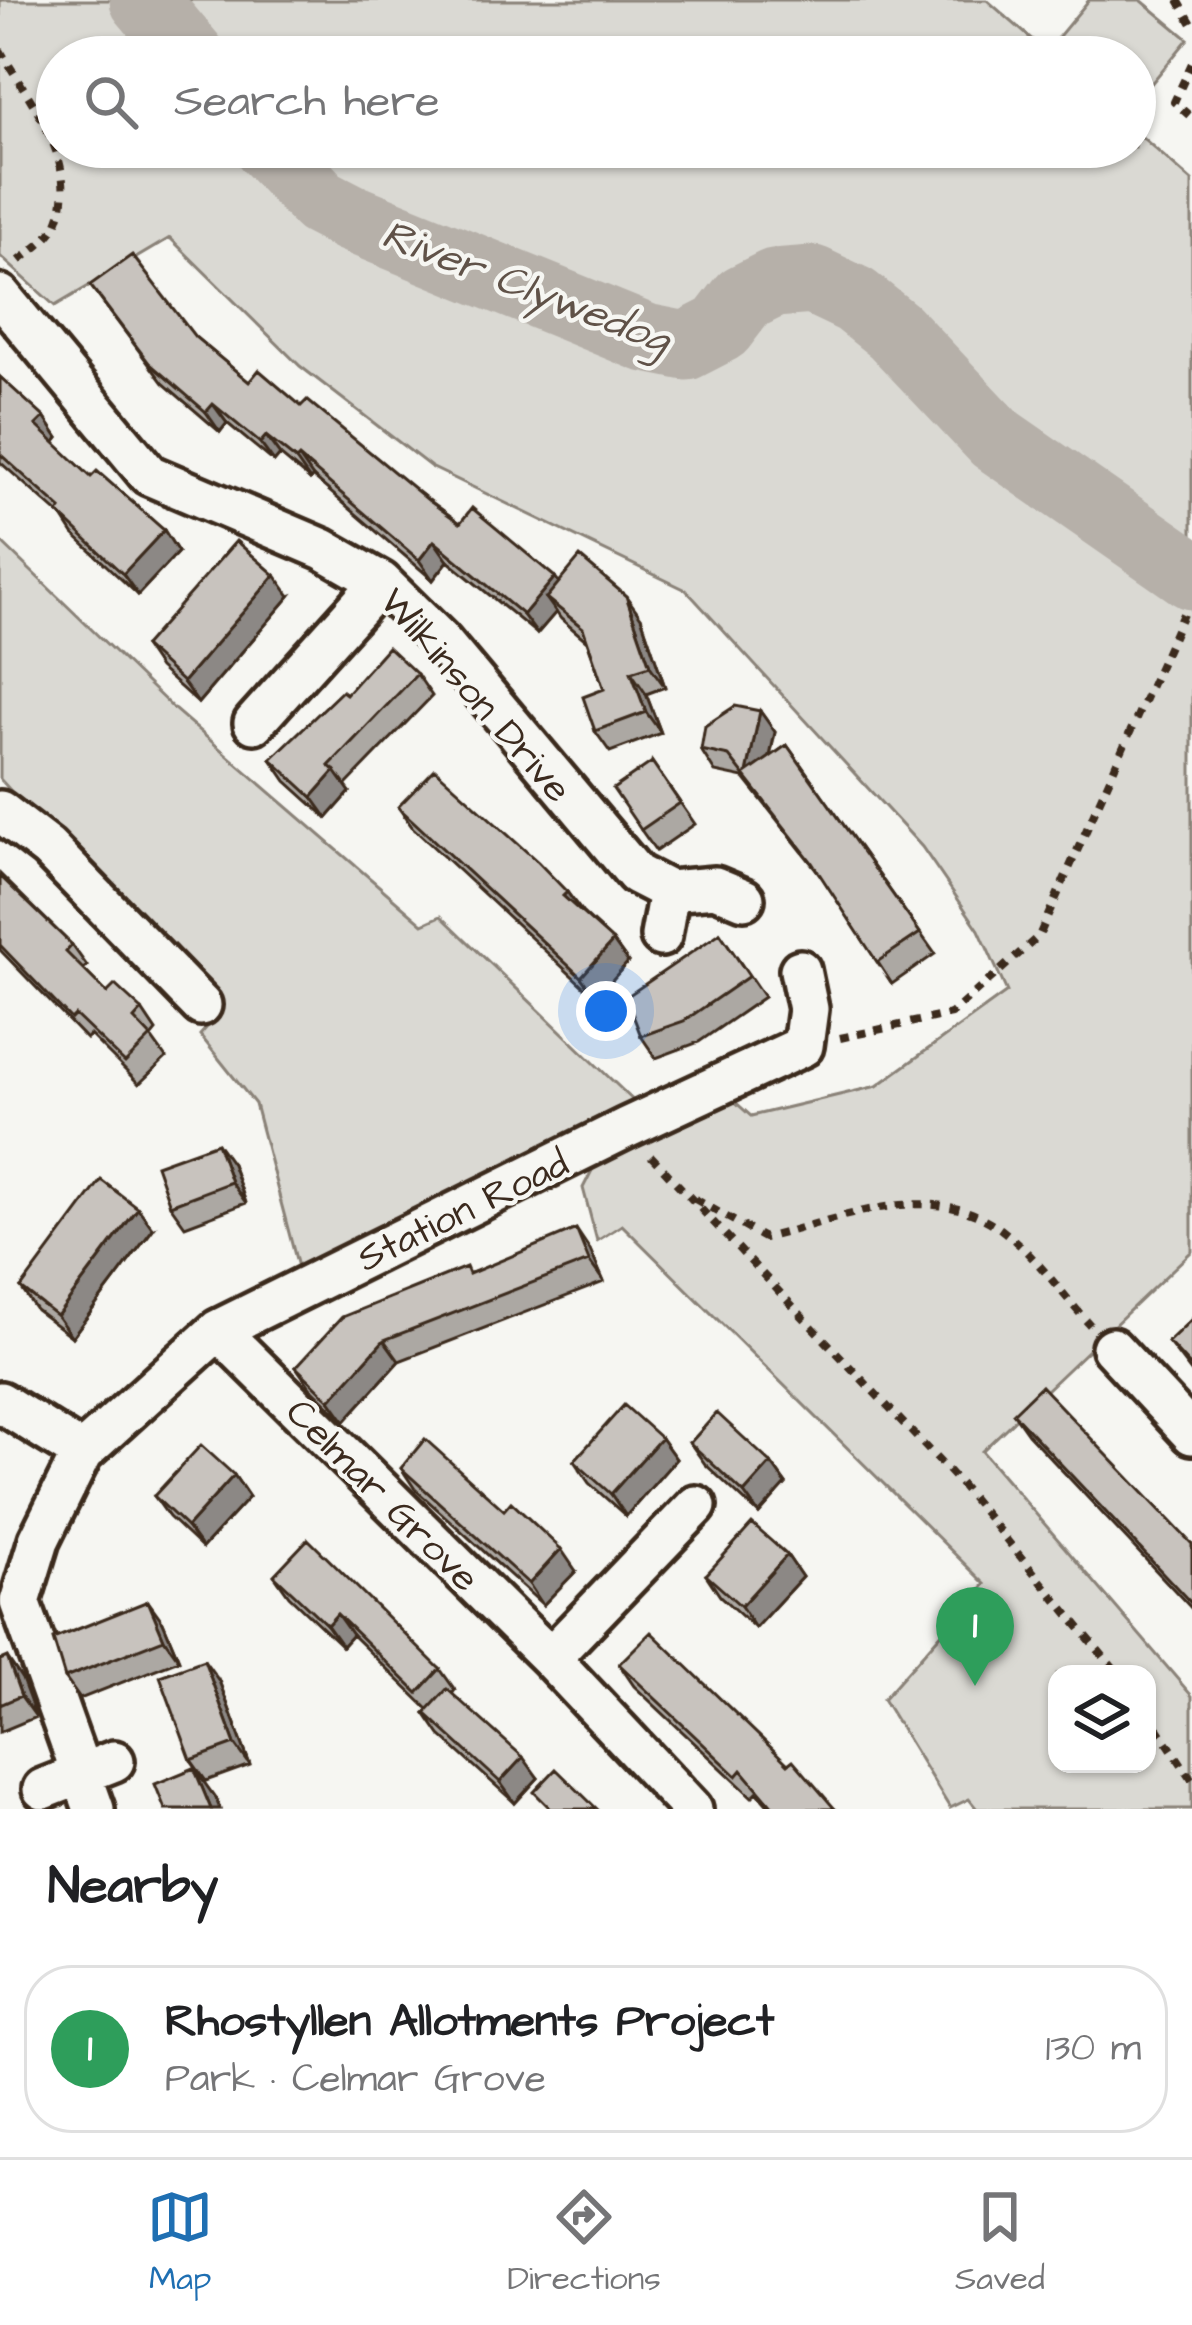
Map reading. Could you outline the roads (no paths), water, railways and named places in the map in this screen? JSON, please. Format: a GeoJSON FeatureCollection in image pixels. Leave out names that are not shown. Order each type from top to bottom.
{"type":"FeatureCollection","features":[{"type":"Feature","properties":{"kind":"street","name":"Wilkinson Drive"},"geometry":{"type":"LineString","coordinates":[[0,295],[149,475],[323,549],[381,582],[440,639],[613,852],[636,874],[669,892]]}},
{"type":"Feature","properties":{"kind":"street"},"geometry":{"type":"LineString","coordinates":[[254,723],[381,582]]}},
{"type":"Feature","properties":{"kind":"street"},"geometry":{"type":"LineString","coordinates":[[0,811],[48,848],[201,1005]]}},
{"type":"Feature","properties":{"kind":"street"},"geometry":{"type":"LineString","coordinates":[[661,936],[669,892],[715,887],[744,899]]}},
{"type":"Feature","properties":{"kind":"street","name":"Station Road"},"geometry":{"type":"LineString","coordinates":[[82,1453],[218,1330],[803,1046],[808,1009],[800,970]]}},
{"type":"Feature","properties":{"kind":"street","name":"Celmar Grove"},"geometry":{"type":"LineString","coordinates":[[218,1330],[550,1658],[692,1809]]}},
{"type":"Feature","properties":{"kind":"street"},"geometry":{"type":"LineString","coordinates":[[1112,1348],[1192,1434]]}},
{"type":"Feature","properties":{"kind":"street"},"geometry":{"type":"LineString","coordinates":[[0,1402],[82,1453],[39,1540],[20,1602],[96,1781],[43,1790]]}},
{"type":"Feature","properties":{"kind":"street"},"geometry":{"type":"LineString","coordinates":[[550,1658],[696,1506]]}},
{"type":"Feature","properties":{"kind":"waterway","name":"River Clywedog"},"geometry":{"type":"LineString","coordinates":[[144,0],[174,36]]}},
{"type":"Feature","properties":{"kind":"waterway","name":"River Clywedog"},"geometry":{"type":"LineString","coordinates":[[288,168],[320,202],[351,218],[646,338],[686,346],[721,328],[744,298],[774,283],[813,280],[855,300],[894,331],[996,439],[1192,575]]}},
{"type":"Feature","properties":{"kind":"place","name":"Rhostyllen Allotments Project"},"geometry":{"type":"Point","coordinates":[975,1686]}}]}
